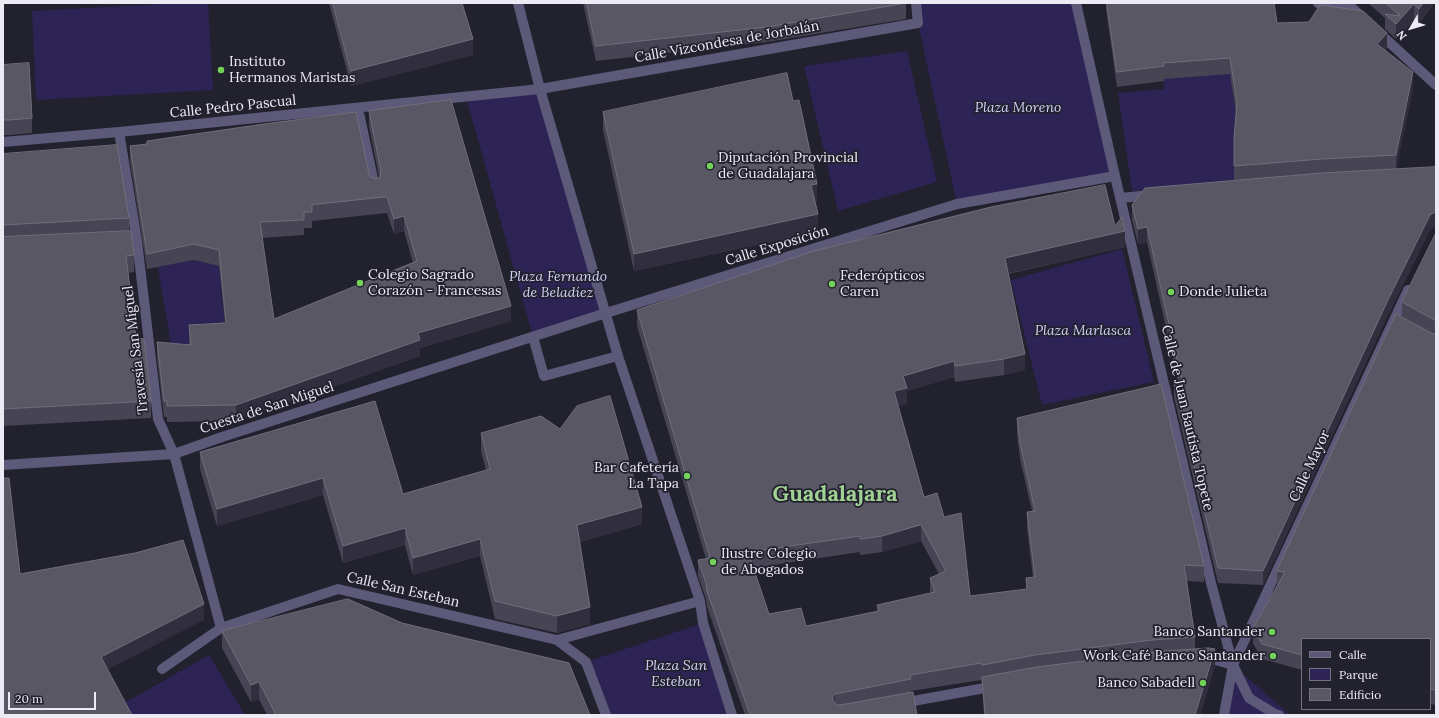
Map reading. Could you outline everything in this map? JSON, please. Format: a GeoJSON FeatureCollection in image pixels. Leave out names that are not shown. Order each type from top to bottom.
{"type":"FeatureCollection","features":[{"type":"Feature","properties":{"kind":"street"},"geometry":{"type":"LineString","coordinates":[[518,3],[540,89],[618,356],[700,601],[703,623],[732,715]]}},
{"type":"Feature","properties":{"kind":"street","name":"Calle Vizcondesa de Jorbalán"},"geometry":{"type":"LineString","coordinates":[[540,89],[918,23],[916,3]]}},
{"type":"Feature","properties":{"kind":"street"},"geometry":{"type":"LineString","coordinates":[[1076,3],[1115,176]]}},
{"type":"Feature","properties":{"kind":"street"},"geometry":{"type":"LineString","coordinates":[[1318,3],[1348,5],[1436,84]]}},
{"type":"Feature","properties":{"kind":"street","name":"Calle Pedro Pascual"},"geometry":{"type":"LineString","coordinates":[[3,142],[119,132],[540,89]]}},
{"type":"Feature","properties":{"kind":"street"},"geometry":{"type":"LineString","coordinates":[[358,108],[375,188]]}},
{"type":"Feature","properties":{"kind":"street","name":"Travesía San Miguel"},"geometry":{"type":"LineString","coordinates":[[119,132],[158,419],[174,454],[220,628]]}},
{"type":"Feature","properties":{"kind":"street","name":"Calle de Juan Bautista Topete"},"geometry":{"type":"LineString","coordinates":[[1115,176],[1122,198],[1211,583],[1233,665]]}},
{"type":"Feature","properties":{"kind":"street","name":"Calle Exposición"},"geometry":{"type":"LineString","coordinates":[[606,313],[957,204],[1115,176]]}},
{"type":"Feature","properties":{"kind":"street"},"geometry":{"type":"LineString","coordinates":[[1122,198],[1160,195]]}},
{"type":"Feature","properties":{"kind":"street","name":"Calle Mayor"},"geometry":{"type":"LineString","coordinates":[[1224,715],[1233,665],[1413,280]]}},
{"type":"Feature","properties":{"kind":"street"},"geometry":{"type":"LineString","coordinates":[[606,313],[533,337],[544,376],[618,356]]}},
{"type":"Feature","properties":{"kind":"street"},"geometry":{"type":"LineString","coordinates":[[1393,320],[1405,326]]}},
{"type":"Feature","properties":{"kind":"street","name":"Cuesta de San Miguel"},"geometry":{"type":"LineString","coordinates":[[3,465],[174,454],[533,337]]}},
{"type":"Feature","properties":{"kind":"street","name":"Calle San Esteban"},"geometry":{"type":"LineString","coordinates":[[162,668],[220,628],[338,589],[557,640]]}},
{"type":"Feature","properties":{"kind":"street"},"geometry":{"type":"LineString","coordinates":[[557,640],[700,601]]}},
{"type":"Feature","properties":{"kind":"street"},"geometry":{"type":"LineString","coordinates":[[557,640],[586,662],[606,715]]}},
{"type":"Feature","properties":{"kind":"street"},"geometry":{"type":"LineString","coordinates":[[1193,659],[1209,658],[1233,665],[1249,698],[1279,715]]}},
{"type":"Feature","properties":{"kind":"street"},"geometry":{"type":"LineString","coordinates":[[889,706],[1005,684]]}},
{"type":"Feature","properties":{"kind":"green space"},"geometry":{"type":"Polygon","coordinates":[[[179,3],[208,3],[213,90],[36,100],[32,11],[179,3]]]}},
{"type":"Feature","properties":{"kind":"green space","name":"Plaza Moreno"},"geometry":{"type":"Polygon","coordinates":[[[916,3],[1076,3],[1115,176],[957,204],[918,23],[916,3]]]}},
{"type":"Feature","properties":{"kind":"green space"},"geometry":{"type":"Polygon","coordinates":[[[907,51],[937,182],[838,211],[804,66],[907,51]]]}},
{"type":"Feature","properties":{"kind":"green space"},"geometry":{"type":"Polygon","coordinates":[[[1228,55],[1237,119],[1234,154],[1234,184],[1196,188],[1132,191],[1118,93],[1164,89],[1163,79],[1228,55]]]}},
{"type":"Feature","properties":{"kind":"green space","name":"Plaza Fernando de Beladíez"},"geometry":{"type":"Polygon","coordinates":[[[540,89],[606,313],[533,337],[466,97],[540,89]]]}},
{"type":"Feature","properties":{"kind":"green space","name":"Plaza Marlasca"},"geometry":{"type":"Polygon","coordinates":[[[1122,249],[1154,382],[1042,405],[1011,280],[1122,249]]]}},
{"type":"Feature","properties":{"kind":"green space"},"geometry":{"type":"Polygon","coordinates":[[[194,260],[219,266],[226,339],[191,360],[172,359],[170,335],[158,267],[194,260]]]}},
{"type":"Feature","properties":{"kind":"green space","name":"Plaza San Esteban"},"geometry":{"type":"Polygon","coordinates":[[[703,623],[732,715],[606,715],[586,662],[703,623]]]}},
{"type":"Feature","properties":{"kind":"green space"},"geometry":{"type":"Polygon","coordinates":[[[209,655],[245,715],[124,715],[119,706],[209,655]]]}},
{"type":"Feature","properties":{"kind":"green space"},"geometry":{"type":"Polygon","coordinates":[[[1233,665],[1290,715],[1222,715],[1233,665]]]}},
{"type":"Feature","properties":{"kind":"building"},"geometry":{"type":"Polygon","coordinates":[[[333,3],[462,3],[473,39],[351,71],[333,3]]]}},
{"type":"Feature","properties":{"kind":"building"},"geometry":{"type":"Polygon","coordinates":[[[587,3],[906,3],[767,27],[596,46],[587,3]]]}},
{"type":"Feature","properties":{"kind":"building"},"geometry":{"type":"Polygon","coordinates":[[[1107,3],[1274,3],[1277,23],[1309,22],[1320,5],[1363,11],[1387,33],[1377,44],[1413,72],[1396,155],[1234,166],[1234,138],[1237,103],[1230,58],[1163,63],[1164,66],[1117,72],[1107,3]]]}},
{"type":"Feature","properties":{"kind":"building"},"geometry":{"type":"Polygon","coordinates":[[[1386,3],[1423,3],[1419,9],[1414,4],[1396,24],[1385,14],[1400,16],[1386,3]]]}},
{"type":"Feature","properties":{"kind":"building"},"geometry":{"type":"Polygon","coordinates":[[[29,63],[32,118],[3,120],[3,65],[29,63]]]}},
{"type":"Feature","properties":{"kind":"building","name":"Diputación Provincial de Guadalajara"},"geometry":{"type":"Polygon","coordinates":[[[787,73],[793,101],[799,100],[817,184],[811,185],[818,214],[634,254],[603,112],[787,73]]]}},
{"type":"Feature","properties":{"kind":"building"},"geometry":{"type":"Polygon","coordinates":[[[451,100],[511,306],[418,333],[420,340],[236,405],[167,406],[167,401],[164,401],[157,342],[191,345],[189,325],[226,323],[219,250],[194,244],[147,254],[130,146],[147,144],[147,141],[356,112],[369,174],[370,177],[376,179],[380,177],[381,171],[369,111],[451,100]],[[387,197],[312,205],[312,212],[304,212],[304,220],[260,222],[274,319],[417,261],[404,216],[394,219],[387,197]]]}},
{"type":"Feature","properties":{"kind":"building"},"geometry":{"type":"Polygon","coordinates":[[[117,145],[129,218],[3,225],[3,154],[117,145]]]}},
{"type":"Feature","properties":{"kind":"building"},"geometry":{"type":"Polygon","coordinates":[[[1436,167],[1436,212],[1430,215],[1387,302],[1263,571],[1218,568],[1174,383],[1182,381],[1147,227],[1138,229],[1132,205],[1145,188],[1323,173],[1436,167]]]}},
{"type":"Feature","properties":{"kind":"building"},"geometry":{"type":"Polygon","coordinates":[[[1105,185],[1115,226],[1122,217],[1125,231],[1005,258],[1025,354],[1004,359],[955,366],[954,361],[903,376],[907,388],[894,391],[924,497],[937,493],[944,517],[961,513],[970,596],[1027,589],[1026,578],[1035,577],[1027,512],[1035,511],[1020,443],[1017,418],[1161,384],[1204,566],[1184,565],[1195,637],[1152,640],[1035,655],[982,665],[981,663],[910,675],[911,679],[835,694],[833,696],[833,700],[836,705],[840,705],[913,692],[917,715],[750,715],[707,591],[706,583],[698,560],[710,558],[637,310],[814,251],[991,207],[1105,185]],[[921,525],[882,536],[860,539],[860,536],[748,552],[769,614],[801,608],[806,626],[879,611],[877,605],[935,592],[930,578],[946,571],[921,525]]]}},
{"type":"Feature","properties":{"kind":"building"},"geometry":{"type":"Polygon","coordinates":[[[131,231],[134,255],[126,256],[136,338],[144,339],[151,401],[3,409],[3,237],[131,231]]]}},
{"type":"Feature","properties":{"kind":"building"},"geometry":{"type":"Polygon","coordinates":[[[1436,233],[1436,321],[1402,302],[1436,233]]]}},
{"type":"Feature","properties":{"kind":"building"},"geometry":{"type":"Polygon","coordinates":[[[1396,314],[1433,334],[1436,334],[1436,690],[1431,689],[1431,638],[1301,638],[1301,655],[1262,644],[1253,628],[1285,572],[1277,571],[1396,314]]]}},
{"type":"Feature","properties":{"kind":"building"},"geometry":{"type":"Polygon","coordinates":[[[610,396],[642,507],[577,525],[590,607],[557,616],[495,601],[480,539],[413,558],[405,528],[343,546],[323,478],[217,509],[200,452],[375,401],[403,494],[490,469],[481,433],[541,416],[560,429],[577,406],[610,396]]]}},
{"type":"Feature","properties":{"kind":"building"},"geometry":{"type":"Polygon","coordinates":[[[3,478],[9,478],[20,574],[135,553],[183,540],[204,604],[101,657],[132,715],[3,715],[3,478]]]}},
{"type":"Feature","properties":{"kind":"building"},"geometry":{"type":"Polygon","coordinates":[[[348,599],[402,623],[569,663],[590,715],[276,715],[259,682],[251,685],[222,631],[348,599]]]}},
{"type":"Feature","properties":{"kind":"building"},"geometry":{"type":"Polygon","coordinates":[[[1209,648],[1215,649],[1195,715],[985,715],[982,677],[1037,667],[1154,652],[1209,648]]]}},
{"type":"Feature","properties":{"kind":"place","name":"Instituto Hermanos Maristas"},"geometry":{"type":"Point","coordinates":[221,70]}},
{"type":"Feature","properties":{"kind":"place","name":"Diputación Provincial de Guadalajara"},"geometry":{"type":"Point","coordinates":[710,166]}},
{"type":"Feature","properties":{"kind":"place","name":"Colegio Sagrado Corazón - Francesas"},"geometry":{"type":"Point","coordinates":[360,283]}},
{"type":"Feature","properties":{"kind":"place","name":"Federópticos Caren"},"geometry":{"type":"Point","coordinates":[832,284]}},
{"type":"Feature","properties":{"kind":"place","name":"Donde Julieta"},"geometry":{"type":"Point","coordinates":[1171,292]}},
{"type":"Feature","properties":{"kind":"place","name":"Bar Cafetería La Tapa"},"geometry":{"type":"Point","coordinates":[687,476]}},
{"type":"Feature","properties":{"kind":"place","name":"Ilustre Colegio de Abogados"},"geometry":{"type":"Point","coordinates":[713,562]}},
{"type":"Feature","properties":{"kind":"place","name":"Banco Santander"},"geometry":{"type":"Point","coordinates":[1272,632]}},
{"type":"Feature","properties":{"kind":"place","name":"Work Café Banco Santander"},"geometry":{"type":"Point","coordinates":[1273,656]}},
{"type":"Feature","properties":{"kind":"place","name":"Banco Sabadell"},"geometry":{"type":"Point","coordinates":[1203,683]}},
{"type":"Feature","properties":{"kind":"district","name":"Guadalajara"},"geometry":{"type":"Point","coordinates":[835,495]}}]}
